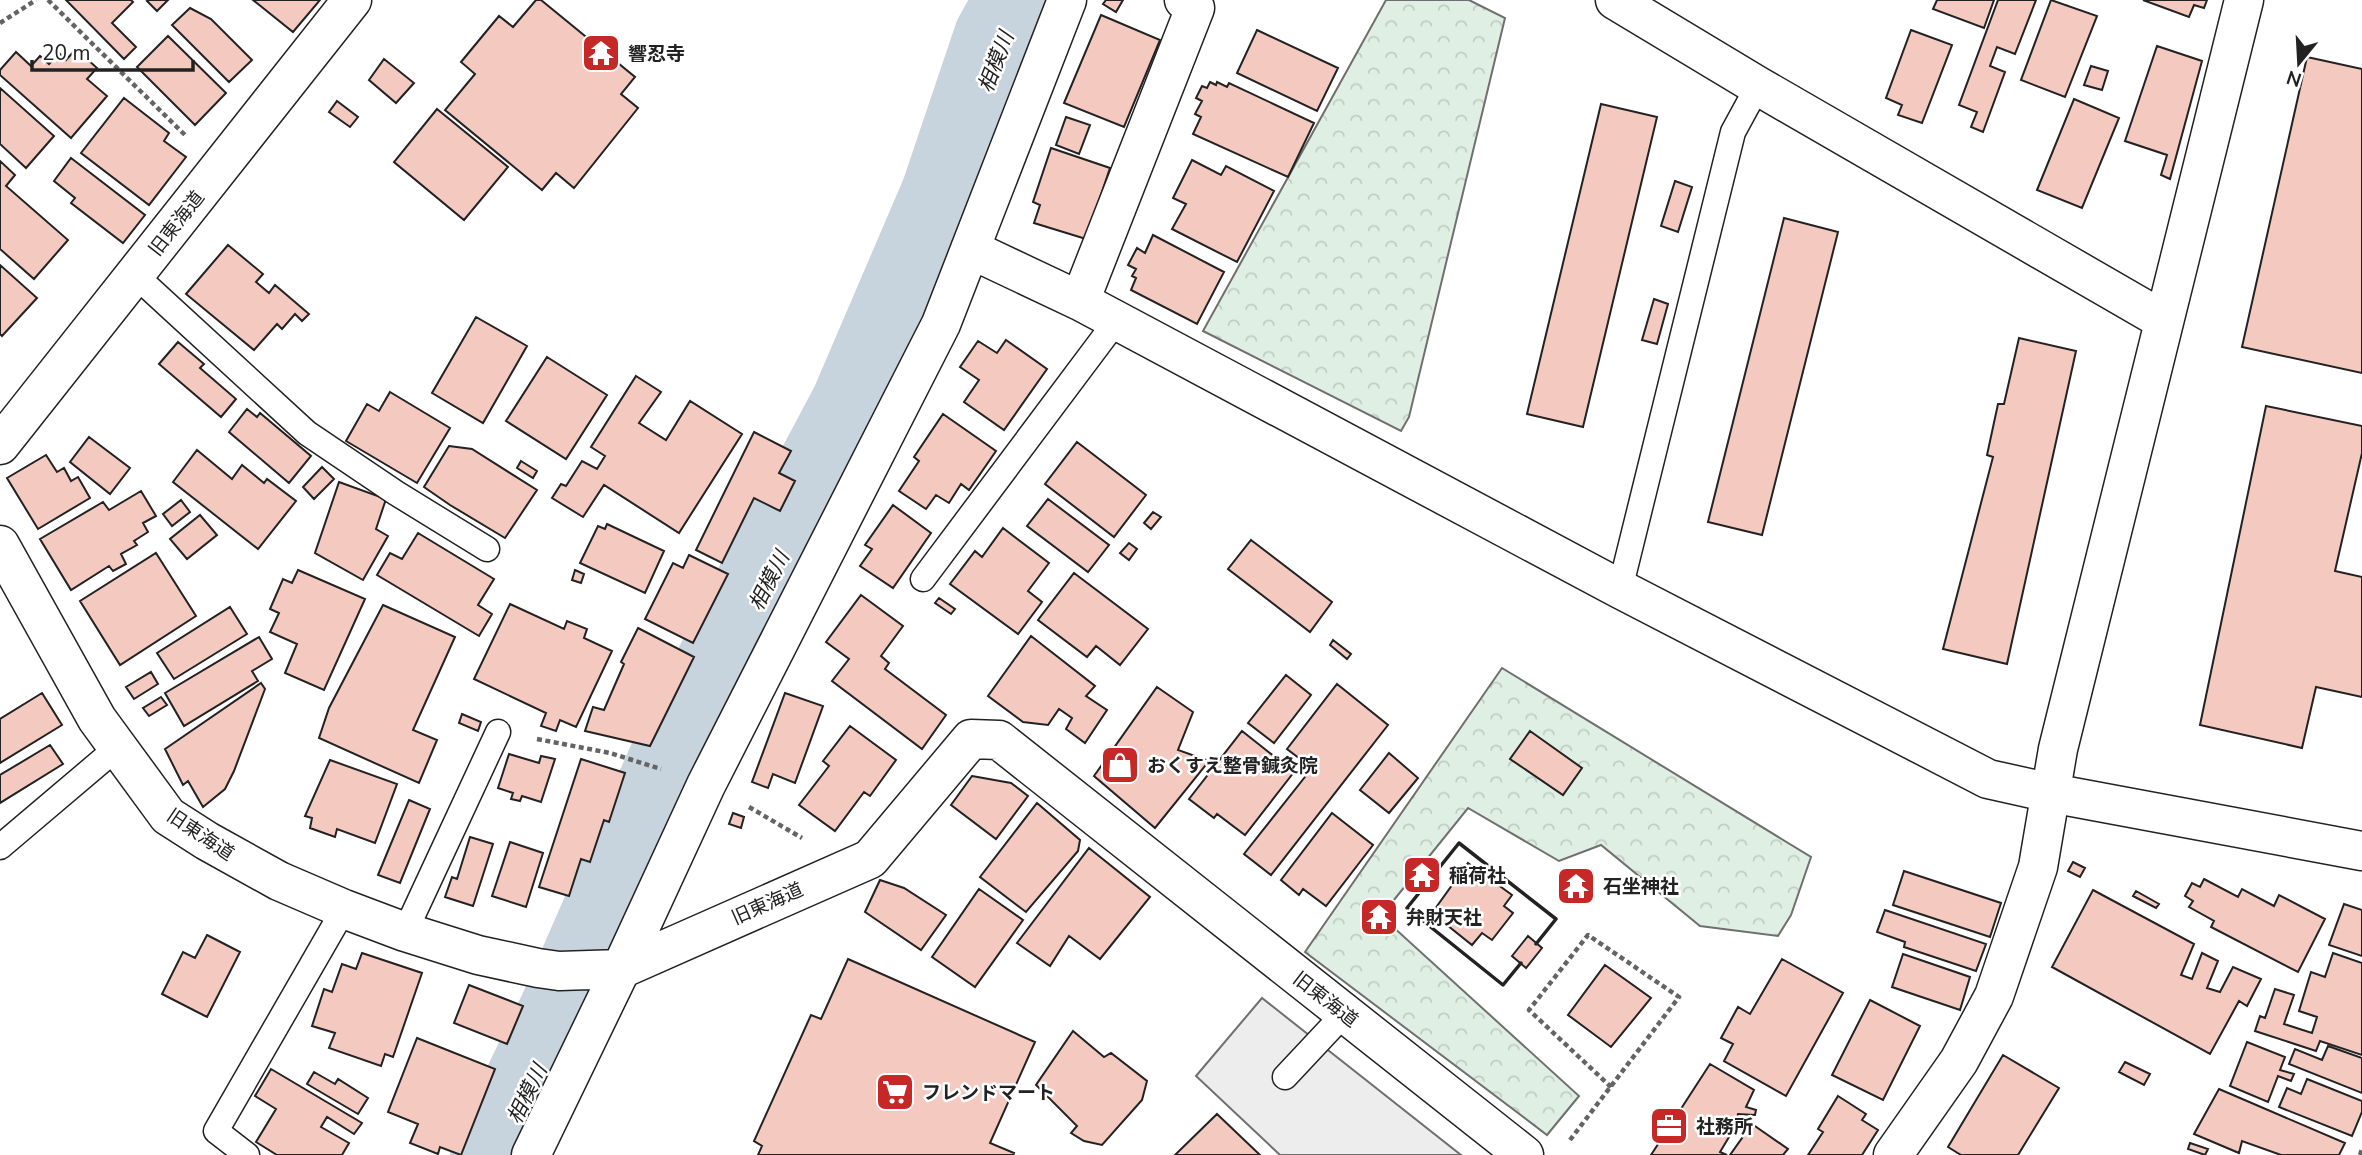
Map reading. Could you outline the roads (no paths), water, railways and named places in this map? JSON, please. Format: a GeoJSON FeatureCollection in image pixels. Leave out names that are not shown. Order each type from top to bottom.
{"type":"FeatureCollection","features":[{"type":"Feature","properties":{"kind":"street","name":"旧東海道"},"geometry":{"type":"LineString","coordinates":[[0,445],[352,0]]}},
{"type":"Feature","properties":{"kind":"street"},"geometry":{"type":"LineString","coordinates":[[531,1155],[612,969],[941,324],[1067,0]]}},
{"type":"Feature","properties":{"kind":"street"},"geometry":{"type":"LineString","coordinates":[[1080,301],[1195,8],[1184,0]]}},
{"type":"Feature","properties":{"kind":"street"},"geometry":{"type":"LineString","coordinates":[[1893,1155],[1959,1061],[1994,996],[2038,867],[2058,749],[2244,0]]}},
{"type":"Feature","properties":{"kind":"street"},"geometry":{"type":"LineString","coordinates":[[1637,6],[1758,86],[2163,320]]}},
{"type":"Feature","properties":{"kind":"street"},"geometry":{"type":"LineString","coordinates":[[970,249],[1117,320],[1619,589],[1988,779],[2362,851]]}},
{"type":"Feature","properties":{"kind":"street","name":"旧東海道"},"geometry":{"type":"LineString","coordinates":[[0,545],[97,719],[168,816],[279,881],[344,909],[478,955],[559,971],[612,969],[870,859],[971,738],[999,740],[1524,1155]]}},
{"type":"Feature","properties":{"kind":"lane"},"geometry":{"type":"LineString","coordinates":[[1619,589],[1732,132],[1758,86]]}},
{"type":"Feature","properties":{"kind":"lane"},"geometry":{"type":"LineString","coordinates":[[135,275],[307,433],[396,493],[487,549]]}},
{"type":"Feature","properties":{"kind":"lane"},"geometry":{"type":"LineString","coordinates":[[923,579],[1117,320]]}},
{"type":"Feature","properties":{"kind":"lane"},"geometry":{"type":"LineString","coordinates":[[405,932],[498,732]]}},
{"type":"Feature","properties":{"kind":"lane"},"geometry":{"type":"LineString","coordinates":[[0,847],[118,747]]}},
{"type":"Feature","properties":{"kind":"lane"},"geometry":{"type":"LineString","coordinates":[[247,1155],[216,1131],[344,909]]}},
{"type":"Feature","properties":{"kind":"lane"},"geometry":{"type":"LineString","coordinates":[[1285,1077],[1344,1014]]}},
{"type":"Feature","properties":{"kind":"waterway","name":"相模川"},"geometry":{"type":"LineString","coordinates":[[498,1155],[566,1014],[679,755],[768,576],[858,407],[948,197],[1001,40],[1023,0]]}},
{"type":"Feature","properties":{"kind":"place","name":"響忍寺"},"geometry":{"type":"Point","coordinates":[601,53]}},
{"type":"Feature","properties":{"kind":"place","name":"おくすえ整骨鍼灸院"},"geometry":{"type":"Point","coordinates":[1120,765]}},
{"type":"Feature","properties":{"kind":"place","name":"稲荷社"},"geometry":{"type":"Point","coordinates":[1422,875]}},
{"type":"Feature","properties":{"kind":"place","name":"石坐神社"},"geometry":{"type":"Point","coordinates":[1576,886]}},
{"type":"Feature","properties":{"kind":"place","name":"弁財天社"},"geometry":{"type":"Point","coordinates":[1379,917]}},
{"type":"Feature","properties":{"kind":"place","name":"フレンドマート"},"geometry":{"type":"Point","coordinates":[895,1092]}},
{"type":"Feature","properties":{"kind":"place","name":"社務所"},"geometry":{"type":"Point","coordinates":[1669,1126]}}]}
